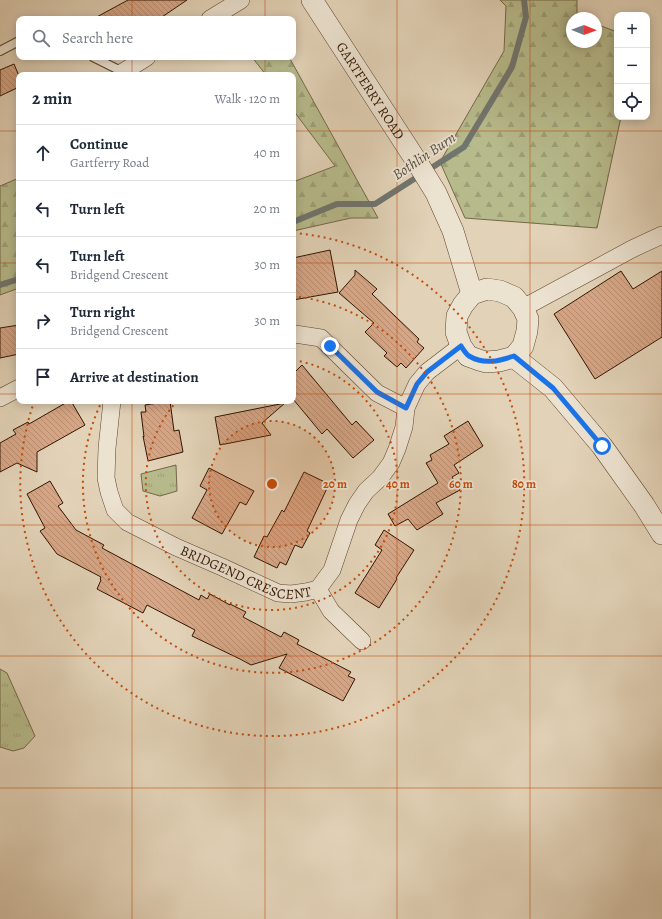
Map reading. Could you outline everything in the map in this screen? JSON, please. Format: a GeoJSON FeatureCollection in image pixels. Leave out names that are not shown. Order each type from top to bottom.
{"type":"FeatureCollection","features":[{"type":"Feature","properties":{"kind":"street"},"geometry":{"type":"LineString","coordinates":[[215,16],[241,0]]}},
{"type":"Feature","properties":{"kind":"street","name":"GARTFERRY ROAD"},"geometry":{"type":"LineString","coordinates":[[312,0],[436,193],[452,231],[472,294]]}},
{"type":"Feature","properties":{"kind":"street"},"geometry":{"type":"LineString","coordinates":[[125,72],[143,60]]}},
{"type":"Feature","properties":{"kind":"street"},"geometry":{"type":"LineString","coordinates":[[523,308],[632,249],[662,235]]}},
{"type":"Feature","properties":{"kind":"street"},"geometry":{"type":"LineString","coordinates":[[487,289],[500,291],[514,298],[523,308],[528,319],[528,331],[523,346],[514,356],[499,361],[486,362],[468,356],[461,346],[456,332],[457,316],[463,305],[472,294],[487,289]]}},
{"type":"Feature","properties":{"kind":"street"},"geometry":{"type":"LineString","coordinates":[[296,334],[321,338],[377,392],[406,408]]}},
{"type":"Feature","properties":{"kind":"street","name":"BRIDGEND CRESCENT"},"geometry":{"type":"LineString","coordinates":[[112,404],[107,448],[106,478],[115,510],[127,522],[176,547],[278,593],[291,594],[306,592],[318,589],[332,570],[349,520],[357,504],[366,491],[380,478],[391,463],[404,427],[406,408],[417,384],[427,372],[461,346]]}},
{"type":"Feature","properties":{"kind":"street"},"geometry":{"type":"LineString","coordinates":[[514,356],[553,388],[568,405],[602,446],[644,505],[662,534]]}},
{"type":"Feature","properties":{"kind":"street"},"geometry":{"type":"LineString","coordinates":[[0,398],[16,390]]}},
{"type":"Feature","properties":{"kind":"street"},"geometry":{"type":"LineString","coordinates":[[318,589],[331,611],[362,641]]}},
{"type":"Feature","properties":{"kind":"lane"},"geometry":{"type":"LineString","coordinates":[[0,51],[16,43]]}},
{"type":"Feature","properties":{"kind":"lane"},"geometry":{"type":"LineString","coordinates":[[98,60],[119,72]]}},
{"type":"Feature","properties":{"kind":"green space"},"geometry":{"type":"Polygon","coordinates":[[[500,0],[577,0],[577,12],[566,12],[566,48],[602,48],[602,26],[614,31],[614,120],[620,120],[597,228],[465,218],[440,162],[504,51],[506,6],[500,0]]]}},
{"type":"Feature","properties":{"kind":"green space"},"geometry":{"type":"Polygon","coordinates":[[[254,60],[291,60],[378,218],[351,218],[296,230],[296,181],[335,166],[296,114],[296,72],[264,72],[254,60]]]}},
{"type":"Feature","properties":{"kind":"green space"},"geometry":{"type":"Polygon","coordinates":[[[16,179],[16,289],[0,295],[0,186],[16,179]]]}},
{"type":"Feature","properties":{"kind":"green space"},"geometry":{"type":"Polygon","coordinates":[[[176,465],[177,491],[160,496],[143,491],[141,474],[176,465]]]}},
{"type":"Feature","properties":{"kind":"green space"},"geometry":{"type":"Polygon","coordinates":[[[0,669],[7,673],[35,736],[24,748],[13,751],[0,747],[0,669]]]}},
{"type":"Feature","properties":{"kind":"building"},"geometry":{"type":"Polygon","coordinates":[[[128,0],[187,0],[163,16],[99,16],[128,0]]]}},
{"type":"Feature","properties":{"kind":"building"},"geometry":{"type":"Polygon","coordinates":[[[14,64],[17,72],[16,72],[16,88],[0,96],[0,70],[14,64]]]}},
{"type":"Feature","properties":{"kind":"building"},"geometry":{"type":"Polygon","coordinates":[[[330,250],[338,292],[296,299],[296,257],[330,250]]]}},
{"type":"Feature","properties":{"kind":"building"},"geometry":{"type":"Polygon","coordinates":[[[355,270],[377,289],[372,294],[419,339],[417,342],[424,348],[406,368],[401,363],[397,367],[384,356],[387,353],[365,332],[374,323],[339,293],[355,275],[355,270]]]}},
{"type":"Feature","properties":{"kind":"building"},"geometry":{"type":"Polygon","coordinates":[[[621,271],[633,289],[662,271],[662,337],[595,379],[554,314],[621,271]]]}},
{"type":"Feature","properties":{"kind":"building"},"geometry":{"type":"Polygon","coordinates":[[[16,325],[16,355],[0,358],[0,328],[16,325]]]}},
{"type":"Feature","properties":{"kind":"building"},"geometry":{"type":"Polygon","coordinates":[[[302,365],[352,425],[356,421],[374,440],[353,458],[327,429],[322,434],[296,403],[296,371],[302,365]]]}},
{"type":"Feature","properties":{"kind":"building"},"geometry":{"type":"Polygon","coordinates":[[[64,404],[73,404],[85,425],[37,452],[37,472],[17,463],[0,472],[0,443],[16,434],[13,430],[28,422],[29,424],[64,404]]]}},
{"type":"Feature","properties":{"kind":"building"},"geometry":{"type":"Polygon","coordinates":[[[170,404],[174,431],[179,430],[183,452],[148,461],[143,436],[144,437],[141,412],[146,412],[145,405],[170,404]]]}},
{"type":"Feature","properties":{"kind":"building"},"geometry":{"type":"Polygon","coordinates":[[[284,404],[262,423],[271,435],[220,445],[215,417],[284,404]]]}},
{"type":"Feature","properties":{"kind":"building"},"geometry":{"type":"Polygon","coordinates":[[[468,421],[483,446],[454,465],[459,473],[452,477],[460,490],[436,503],[443,514],[417,530],[408,519],[395,526],[388,514],[438,483],[426,463],[432,460],[430,455],[449,444],[444,436],[468,421]]]}},
{"type":"Feature","properties":{"kind":"building"},"geometry":{"type":"Polygon","coordinates":[[[209,468],[254,491],[246,505],[240,502],[222,534],[192,518],[207,490],[200,486],[209,468]]]}},
{"type":"Feature","properties":{"kind":"building"},"geometry":{"type":"Polygon","coordinates":[[[304,472],[329,484],[307,531],[310,533],[302,548],[295,545],[286,565],[280,562],[277,568],[254,557],[264,536],[267,537],[282,510],[284,512],[304,472]]]}},
{"type":"Feature","properties":{"kind":"building"},"geometry":{"type":"Polygon","coordinates":[[[50,481],[63,503],[58,506],[76,530],[104,545],[102,548],[199,600],[201,595],[207,599],[210,594],[246,612],[243,617],[281,637],[284,632],[299,640],[297,644],[351,672],[348,676],[355,679],[343,701],[279,668],[287,654],[251,665],[192,636],[195,630],[147,605],[143,613],[97,589],[101,577],[57,554],[40,531],[45,528],[27,494],[50,481]]]}},
{"type":"Feature","properties":{"kind":"building"},"geometry":{"type":"Polygon","coordinates":[[[384,530],[414,550],[379,608],[355,593],[382,550],[375,545],[384,530]]]}},
{"type":"Feature","properties":{"kind":"waterway","name":"Bothlin Burn"},"geometry":{"type":"LineString","coordinates":[[296,221],[337,204],[375,204],[464,147],[512,67],[526,17],[524,0]]}},
{"type":"Feature","properties":{"kind":"waterway","name":"Bothlin Burn"},"geometry":{"type":"LineString","coordinates":[[0,285],[16,280]]}},
{"type":"Feature","properties":{"kind":"route"},"geometry":{"type":"LineString","coordinates":[[330,346],[377,392],[406,408],[417,384],[427,372],[461,346],[468,356],[486,362],[499,361],[514,356],[553,388],[602,446]]}}]}
